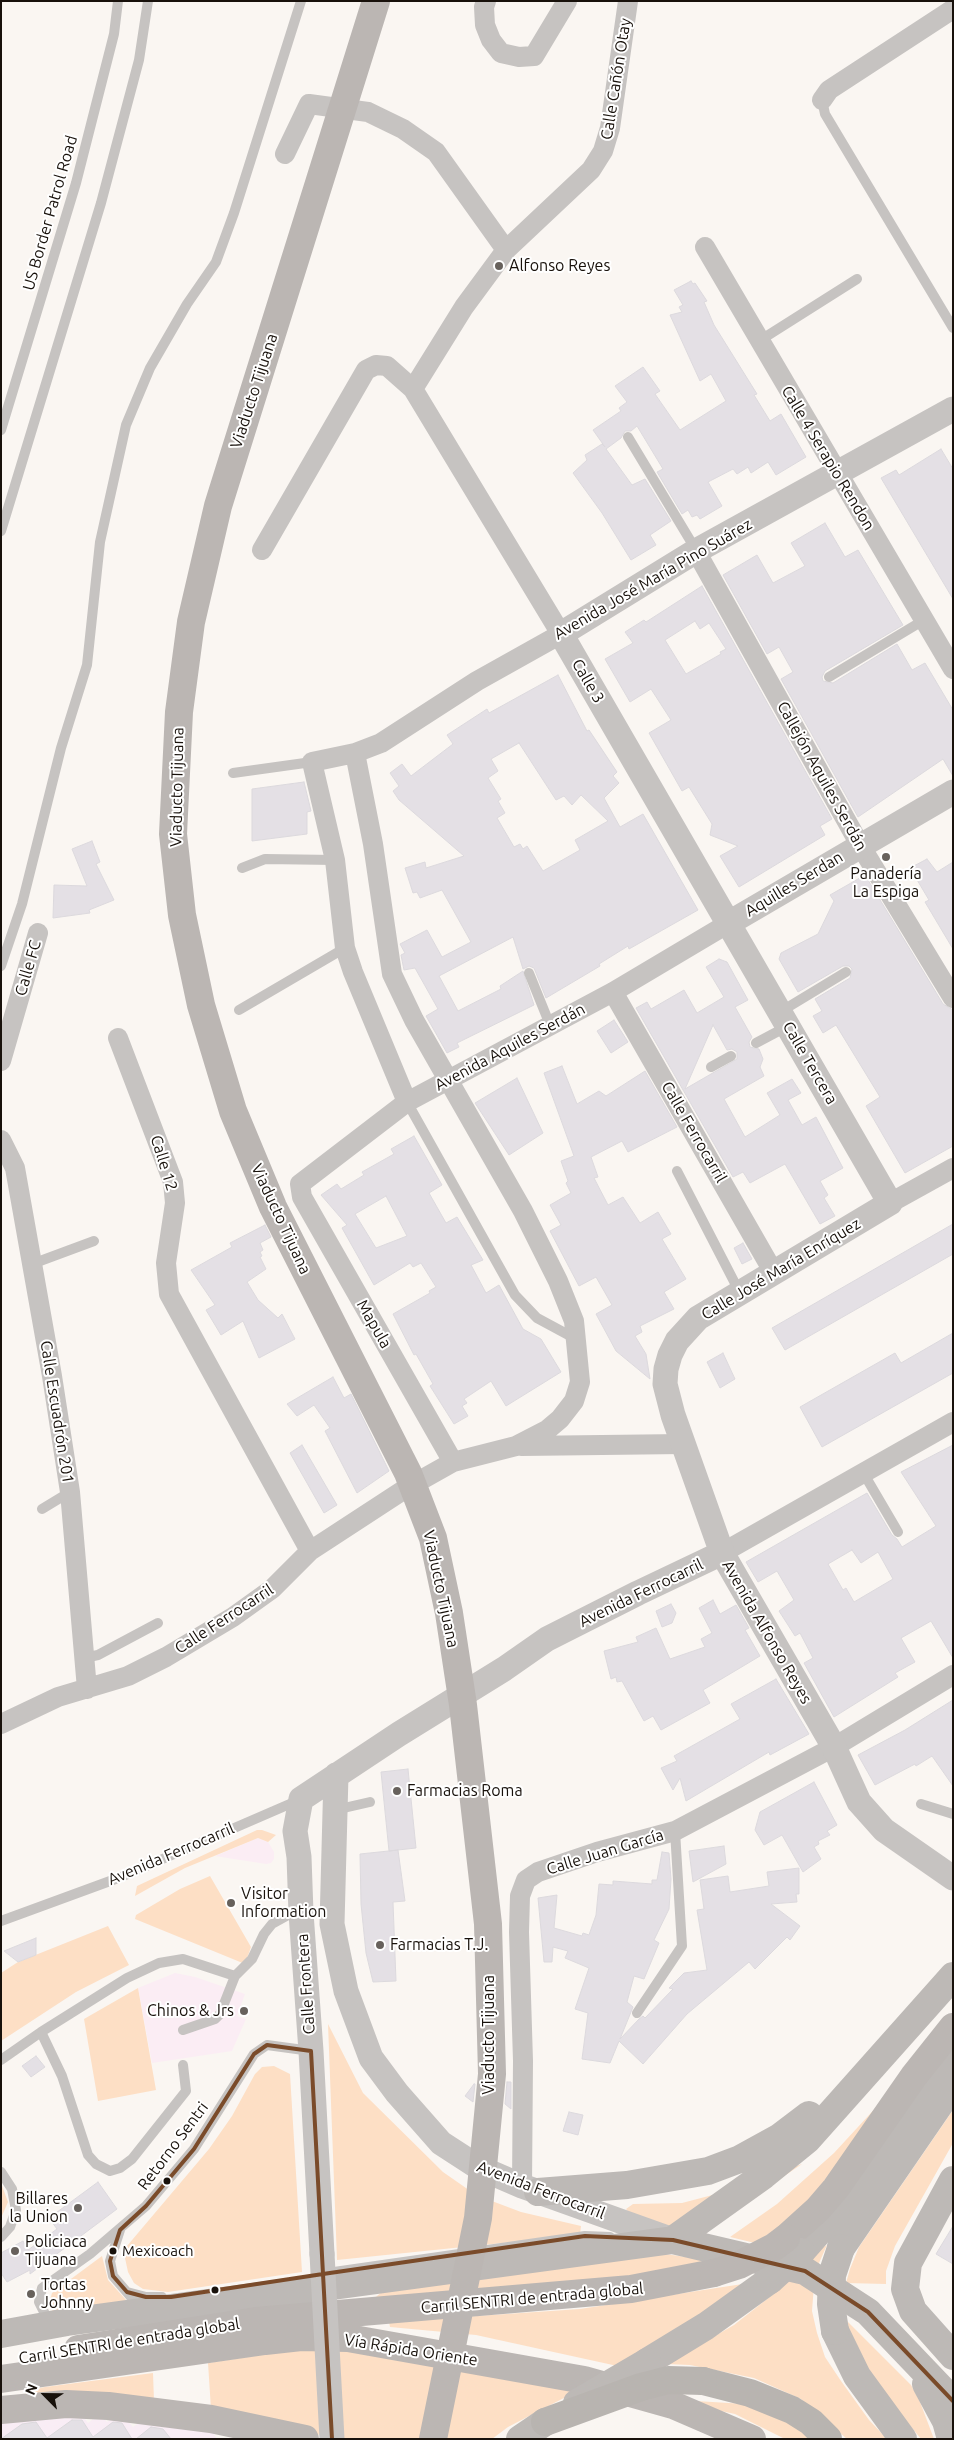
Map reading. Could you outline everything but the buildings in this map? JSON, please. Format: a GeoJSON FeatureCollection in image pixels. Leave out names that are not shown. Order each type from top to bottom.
{"type":"FeatureCollection","features":[{"type":"Feature","properties":{"kind":"highway","name":"Viaducto Tijuana"},"geometry":{"type":"LineString","coordinates":[[376,1],[218,506],[191,622],[179,712],[173,834],[182,915],[201,1005],[233,1111],[273,1207],[408,1473],[433,1538],[449,1613],[463,1705],[488,1924],[492,2074],[478,2218],[433,2439]]}},
{"type":"Feature","properties":{"kind":"highway","name":"Viaducto Tijuana"},"geometry":{"type":"LineString","coordinates":[[396,1],[221,551],[195,679],[187,807],[200,934],[238,1067],[289,1217],[379,1389],[414,1463],[441,1534],[463,1654],[493,1920],[497,2064],[482,2238],[450,2377],[440,2439]]}},
{"type":"Feature","properties":{"kind":"highway","name":"Carril SENTRI de entrada global"},"geometry":{"type":"LineString","coordinates":[[1,2360],[256,2321],[631,2290],[714,2273],[739,2265],[774,2247],[793,2245],[818,2209],[836,2188],[914,2076],[953,2027]]}},
{"type":"Feature","properties":{"kind":"highway","name":"Vía Rápida Oriente"},"geometry":{"type":"LineString","coordinates":[[1,2379],[265,2341],[301,2337],[348,2338],[584,2380],[673,2405],[752,2439]]}},
{"type":"Feature","properties":{"kind":"highway"},"geometry":{"type":"LineString","coordinates":[[545,2422],[641,2387],[668,2380],[703,2381],[750,2393],[792,2410],[811,2422],[828,2439]]}},
{"type":"Feature","properties":{"kind":"highway"},"geometry":{"type":"LineString","coordinates":[[1,2410],[66,2404],[108,2406],[194,2416],[305,2439]]}},
{"type":"Feature","properties":{"kind":"main road"},"geometry":{"type":"LineString","coordinates":[[1,2334],[165,2303],[673,2240],[764,2175],[807,2140],[953,1976]]}},
{"type":"Feature","properties":{"kind":"main road"},"geometry":{"type":"LineString","coordinates":[[530,2189],[647,2182],[708,2172],[740,2159],[780,2137],[834,2096],[894,2044]]}},
{"type":"Feature","properties":{"kind":"main road"},"geometry":{"type":"LineString","coordinates":[[520,2439],[545,2422],[706,2326],[770,2280],[793,2245],[853,2193],[921,2094],[953,2054]]}},
{"type":"Feature","properties":{"kind":"main road"},"geometry":{"type":"LineString","coordinates":[[903,2439],[857,2376],[835,2331],[831,2304],[832,2275],[841,2248],[953,2085]]}},
{"type":"Feature","properties":{"kind":"main road"},"geometry":{"type":"LineString","coordinates":[[953,2180],[908,2263],[905,2289],[913,2311],[953,2356]]}},
{"type":"Feature","properties":{"kind":"main road","name":"Avenida Ferrocarril"},"geometry":{"type":"LineString","coordinates":[[673,2240],[805,2271],[868,2312],[915,2363]]}},
{"type":"Feature","properties":{"kind":"main road"},"geometry":{"type":"LineString","coordinates":[[915,2363],[953,2401]]}},
{"type":"Feature","properties":{"kind":"main road"},"geometry":{"type":"LineString","coordinates":[[915,2363],[946,2421],[951,2439]]}},
{"type":"Feature","properties":{"kind":"street"},"geometry":{"type":"LineString","coordinates":[[486,1],[484,7],[485,25],[491,40],[501,53],[519,57],[534,56],[567,1]]}},
{"type":"Feature","properties":{"kind":"street","name":"Calle Cañón Otay"},"geometry":{"type":"LineString","coordinates":[[413,389],[464,307],[506,250],[591,170],[603,152],[610,128],[628,1]]}},
{"type":"Feature","properties":{"kind":"street"},"geometry":{"type":"LineString","coordinates":[[822,100],[829,90],[953,9]]}},
{"type":"Feature","properties":{"kind":"street"},"geometry":{"type":"LineString","coordinates":[[285,154],[308,104],[368,112],[403,129],[436,152],[506,250]]}},
{"type":"Feature","properties":{"kind":"street","name":"Calle 4 Serapio Rendon"},"geometry":{"type":"LineString","coordinates":[[704,247],[953,669]]}},
{"type":"Feature","properties":{"kind":"street","name":"Calle 3"},"geometry":{"type":"LineString","coordinates":[[262,550],[366,370],[376,365],[387,366],[413,389],[561,634],[729,924]]}},
{"type":"Feature","properties":{"kind":"street","name":"Avenida José María Pino Suárez"},"geometry":{"type":"LineString","coordinates":[[331,759],[380,743],[477,681],[561,634],[696,551],[838,474],[953,408]]}},
{"type":"Feature","properties":{"kind":"street","name":"Callejón Aquiles Serdán"},"geometry":{"type":"LineString","coordinates":[[696,551],[860,846],[953,998]]}},
{"type":"Feature","properties":{"kind":"street"},"geometry":{"type":"LineString","coordinates":[[331,759],[335,860],[345,948],[353,972],[407,1102]]}},
{"type":"Feature","properties":{"kind":"street"},"geometry":{"type":"LineString","coordinates":[[331,759],[373,844],[392,974],[447,1080],[470,1116],[523,1211],[558,1281],[574,1321],[580,1382],[574,1400],[560,1419],[547,1430],[516,1446]]}},
{"type":"Feature","properties":{"kind":"street"},"geometry":{"type":"LineString","coordinates":[[860,846],[953,792]]}},
{"type":"Feature","properties":{"kind":"street","name":"Aquilles Serdan"},"geometry":{"type":"LineString","coordinates":[[729,924],[860,846]]}},
{"type":"Feature","properties":{"kind":"street","name":"Avenida Aquiles Serdán"},"geometry":{"type":"LineString","coordinates":[[300,1184],[407,1102],[613,992],[729,924]]}},
{"type":"Feature","properties":{"kind":"street","name":"Calle Tercera"},"geometry":{"type":"LineString","coordinates":[[729,924],[890,1203]]}},
{"type":"Feature","properties":{"kind":"street","name":"Calle FC"},"geometry":{"type":"LineString","coordinates":[[1,1061],[38,933]]}},
{"type":"Feature","properties":{"kind":"street","name":"Calle Ferrocarril"},"geometry":{"type":"LineString","coordinates":[[613,992],[774,1273]]}},
{"type":"Feature","properties":{"kind":"street","name":"Calle 12"},"geometry":{"type":"LineString","coordinates":[[118,1038],[173,1182],[175,1203],[166,1263],[169,1294],[179,1317],[310,1551]]}},
{"type":"Feature","properties":{"kind":"street","name":"Calle Escuadrón 201"},"geometry":{"type":"LineString","coordinates":[[1,1140],[15,1168],[70,1492],[87,1689]]}},
{"type":"Feature","properties":{"kind":"street"},"geometry":{"type":"LineString","coordinates":[[890,1203],[953,1168]]}},
{"type":"Feature","properties":{"kind":"street","name":"Mapula"},"geometry":{"type":"LineString","coordinates":[[300,1184],[302,1198],[453,1462]]}},
{"type":"Feature","properties":{"kind":"street","name":"Calle José María Enríquez"},"geometry":{"type":"LineString","coordinates":[[677,1341],[698,1318],[890,1203]]}},
{"type":"Feature","properties":{"kind":"street","name":"Avenida Alfonso Reyes"},"geometry":{"type":"LineString","coordinates":[[677,1341],[666,1369],[665,1384],[683,1444],[722,1553],[834,1747],[859,1802],[884,1830],[953,1878]]}},
{"type":"Feature","properties":{"kind":"street","name":"Avenida Ferrocarril"},"geometry":{"type":"LineString","coordinates":[[301,1799],[548,1640],[638,1593],[722,1553],[953,1422]]}},
{"type":"Feature","properties":{"kind":"street"},"geometry":{"type":"LineString","coordinates":[[516,1446],[683,1444]]}},
{"type":"Feature","properties":{"kind":"street","name":"Calle Ferrocarril"},"geometry":{"type":"LineString","coordinates":[[1,1724],[58,1696],[128,1676],[233,1617],[272,1589],[310,1551],[405,1489],[453,1462],[516,1446]]}},
{"type":"Feature","properties":{"kind":"street","name":"Calle Juan García"},"geometry":{"type":"LineString","coordinates":[[530,2189],[523,2061],[519,1932],[520,1896],[526,1880],[538,1872],[597,1852],[674,1831],[834,1747],[953,1675]]}},
{"type":"Feature","properties":{"kind":"street","name":"Avenida Ferrocarril"},"geometry":{"type":"LineString","coordinates":[[336,1775],[332,1924],[346,1991],[371,2058],[397,2093],[441,2143],[478,2167],[530,2189],[673,2240]]}},
{"type":"Feature","properties":{"kind":"street","name":"Calle Frontera"},"geometry":{"type":"LineString","coordinates":[[301,1799],[295,1831],[299,1857],[311,2051],[332,2439]]}},
{"type":"Feature","properties":{"kind":"lane","name":"US Border Patrol Road"},"geometry":{"type":"LineString","coordinates":[[1,430],[76,183],[114,34],[118,1]]}},
{"type":"Feature","properties":{"kind":"lane"},"geometry":{"type":"LineString","coordinates":[[1,531],[102,203],[139,60],[148,1]]}},
{"type":"Feature","properties":{"kind":"lane"},"geometry":{"type":"LineString","coordinates":[[1,966],[22,904],[61,748],[87,665],[100,542],[126,425],[150,368],[187,304],[216,262],[234,213],[300,1]]}},
{"type":"Feature","properties":{"kind":"lane"},"geometry":{"type":"LineString","coordinates":[[822,100],[824,114],[953,328]]}},
{"type":"Feature","properties":{"kind":"lane"},"geometry":{"type":"LineString","coordinates":[[760,341],[857,279]]}},
{"type":"Feature","properties":{"kind":"lane"},"geometry":{"type":"LineString","coordinates":[[628,437],[696,551]]}},
{"type":"Feature","properties":{"kind":"lane"},"geometry":{"type":"LineString","coordinates":[[829,676],[924,620]]}},
{"type":"Feature","properties":{"kind":"lane"},"geometry":{"type":"LineString","coordinates":[[233,773],[331,759]]}},
{"type":"Feature","properties":{"kind":"lane"},"geometry":{"type":"LineString","coordinates":[[242,868],[265,858],[335,860]]}},
{"type":"Feature","properties":{"kind":"lane"},"geometry":{"type":"LineString","coordinates":[[239,1010],[345,948]]}},
{"type":"Feature","properties":{"kind":"lane"},"geometry":{"type":"LineString","coordinates":[[756,1043],[784,1019],[846,972]]}},
{"type":"Feature","properties":{"kind":"lane"},"geometry":{"type":"LineString","coordinates":[[530,973],[550,1026]]}},
{"type":"Feature","properties":{"kind":"lane"},"geometry":{"type":"LineString","coordinates":[[711,1066],[731,1056]]}},
{"type":"Feature","properties":{"kind":"lane"},"geometry":{"type":"LineString","coordinates":[[407,1102],[515,1295],[536,1318],[576,1339]]}},
{"type":"Feature","properties":{"kind":"lane"},"geometry":{"type":"LineString","coordinates":[[677,1172],[740,1293]]}},
{"type":"Feature","properties":{"kind":"lane"},"geometry":{"type":"LineString","coordinates":[[32,1264],[94,1241]]}},
{"type":"Feature","properties":{"kind":"lane"},"geometry":{"type":"LineString","coordinates":[[864,1474],[898,1532]]}},
{"type":"Feature","properties":{"kind":"lane"},"geometry":{"type":"LineString","coordinates":[[42,1510],[70,1492]]}},
{"type":"Feature","properties":{"kind":"lane"},"geometry":{"type":"LineString","coordinates":[[84,1658],[98,1655],[158,1623]]}},
{"type":"Feature","properties":{"kind":"lane","name":"Avenida Ferrocarril"},"geometry":{"type":"LineString","coordinates":[[1,1921],[121,1878],[301,1799]]}},
{"type":"Feature","properties":{"kind":"lane"},"geometry":{"type":"LineString","coordinates":[[335,1810],[370,1802]]}},
{"type":"Feature","properties":{"kind":"lane"},"geometry":{"type":"LineString","coordinates":[[921,1804],[953,1814]]}},
{"type":"Feature","properties":{"kind":"lane"},"geometry":{"type":"LineString","coordinates":[[637,2013],[682,1946],[674,1831]]}},
{"type":"Feature","properties":{"kind":"lane"},"geometry":{"type":"LineString","coordinates":[[183,2030],[215,2019],[220,2014],[234,1976],[252,1959],[264,1934],[272,1924],[290,1914],[301,1913]]}},
{"type":"Feature","properties":{"kind":"lane"},"geometry":{"type":"LineString","coordinates":[[1,2060],[41,2032],[127,1978],[159,1963],[183,1959],[234,1976]]}},
{"type":"Feature","properties":{"kind":"lane"},"geometry":{"type":"LineString","coordinates":[[41,2032],[62,2076],[88,2155],[96,2164],[110,2171],[120,2168],[132,2159],[186,2091],[183,2065]]}},
{"type":"Feature","properties":{"kind":"lane","name":"Retorno Sentri"},"geometry":{"type":"LineString","coordinates":[[67,2322],[52,2321],[39,2302],[42,2288],[120,2230],[146,2206],[194,2149],[254,2054],[267,2045],[311,2051]]}},
{"type":"Feature","properties":{"kind":"lane"},"geometry":{"type":"LineString","coordinates":[[1,2172],[12,2190],[16,2210],[10,2227],[1,2237]]}},
{"type":"Feature","properties":{"kind":"lane"},"geometry":{"type":"LineString","coordinates":[[120,2230],[110,2261],[113,2276],[136,2301],[165,2303]]}},
{"type":"Feature","properties":{"kind":"lane"},"geometry":{"type":"LineString","coordinates":[[127,2292],[165,2303]]}},
{"type":"Feature","properties":{"kind":"shaded area"},"geometry":{"type":"Polygon","coordinates":[[[257,1830],[276,1835],[268,1842],[258,1838],[185,1868],[135,1896],[137,1886],[257,1830]]]}},
{"type":"Feature","properties":{"kind":"shaded area"},"geometry":{"type":"Polygon","coordinates":[[[258,1838],[268,1842],[274,1852],[274,1859],[271,1863],[266,1864],[215,1856],[258,1838]]]}},
{"type":"Feature","properties":{"kind":"shaded area"},"geometry":{"type":"Polygon","coordinates":[[[210,1876],[251,1947],[245,1964],[135,1919],[136,1915],[180,1889],[210,1876]]]}},
{"type":"Feature","properties":{"kind":"shaded area"},"geometry":{"type":"Polygon","coordinates":[[[108,1926],[129,1965],[76,1992],[1,2041],[1,1973],[18,1962],[108,1926]]]}},
{"type":"Feature","properties":{"kind":"shaded area"},"geometry":{"type":"Polygon","coordinates":[[[175,1973],[195,1977],[245,1994],[237,2016],[246,2019],[232,2051],[152,2063],[138,1988],[175,1973]]]}},
{"type":"Feature","properties":{"kind":"shaded area"},"geometry":{"type":"Polygon","coordinates":[[[138,1988],[156,2090],[98,2101],[84,2019],[138,1988]]]}},
{"type":"Feature","properties":{"kind":"shaded area"},"geometry":{"type":"Polygon","coordinates":[[[328,2024],[363,2093],[443,2172],[476,2195],[521,2212],[581,2226],[580,2235],[337,2260],[328,2024]]]}},
{"type":"Feature","properties":{"kind":"shaded area"},"geometry":{"type":"Polygon","coordinates":[[[274,2066],[290,2074],[302,2272],[168,2292],[143,2289],[134,2283],[128,2272],[125,2258],[127,2246],[209,2149],[232,2116],[255,2074],[262,2067],[274,2066]]]}},
{"type":"Feature","properties":{"kind":"shaded area"},"geometry":{"type":"Polygon","coordinates":[[[904,2077],[802,2212],[755,2243],[730,2237],[777,2204],[834,2153],[904,2077]]]}},
{"type":"Feature","properties":{"kind":"shaded area"},"geometry":{"type":"Polygon","coordinates":[[[953,2110],[953,2143],[895,2246],[886,2271],[886,2284],[846,2283],[859,2247],[953,2110]]]}},
{"type":"Feature","properties":{"kind":"shaded area"},"geometry":{"type":"Polygon","coordinates":[[[802,2164],[710,2226],[691,2232],[634,2219],[626,2209],[633,2204],[682,2203],[724,2192],[802,2164]]]}},
{"type":"Feature","properties":{"kind":"shaded area"},"geometry":{"type":"Polygon","coordinates":[[[1,2183],[8,2202],[1,2218],[1,2183]]]}},
{"type":"Feature","properties":{"kind":"shaded area"},"geometry":{"type":"Polygon","coordinates":[[[827,2245],[815,2272],[812,2311],[817,2333],[825,2357],[869,2420],[887,2439],[847,2439],[801,2399],[754,2378],[690,2365],[666,2364],[734,2325],[776,2292],[805,2258],[827,2245]]]}},
{"type":"Feature","properties":{"kind":"shaded area"},"geometry":{"type":"Polygon","coordinates":[[[658,2253],[707,2260],[658,2273],[371,2301],[383,2291],[658,2253]]]}},
{"type":"Feature","properties":{"kind":"shaded area"},"geometry":{"type":"Polygon","coordinates":[[[102,2256],[108,2280],[127,2301],[56,2314],[49,2304],[52,2293],[102,2256]]]}},
{"type":"Feature","properties":{"kind":"shaded area"},"geometry":{"type":"Polygon","coordinates":[[[749,2283],[622,2367],[476,2335],[390,2327],[389,2322],[580,2309],[749,2283]]]}},
{"type":"Feature","properties":{"kind":"shaded area"},"geometry":{"type":"Polygon","coordinates":[[[847,2321],[911,2385],[920,2402],[934,2439],[921,2439],[878,2386],[849,2334],[847,2321]]]}},
{"type":"Feature","properties":{"kind":"shaded area"},"geometry":{"type":"Polygon","coordinates":[[[307,2348],[340,2348],[585,2387],[508,2427],[492,2439],[337,2439],[211,2409],[208,2363],[307,2348]]]}},
{"type":"Feature","properties":{"kind":"shaded area"},"geometry":{"type":"Polygon","coordinates":[[[153,2373],[154,2401],[25,2395],[30,2390],[45,2387],[153,2373]]]}},
{"type":"Feature","properties":{"kind":"shaded area"},"geometry":{"type":"Polygon","coordinates":[[[696,2401],[745,2404],[773,2412],[816,2439],[785,2439],[735,2414],[684,2403],[696,2401]]]}},
{"type":"Feature","properties":{"kind":"shaded area"},"geometry":{"type":"Polygon","coordinates":[[[100,2413],[107,2422],[122,2413],[133,2427],[147,2417],[210,2428],[217,2439],[1,2439],[1,2417],[82,2415],[88,2423],[100,2413]]]}},
{"type":"Feature","properties":{"kind":"transit line"},"geometry":{"type":"LineString","coordinates":[[267,2045],[311,2051],[323,2274],[171,2297],[146,2297],[127,2292],[113,2276],[110,2261],[120,2230],[146,2206],[194,2149],[254,2054],[267,2045]]}},
{"type":"Feature","properties":{"kind":"transit line"},"geometry":{"type":"LineString","coordinates":[[323,2274],[585,2236],[673,2240],[805,2271],[868,2312],[953,2401]]}},
{"type":"Feature","properties":{"kind":"transit line"},"geometry":{"type":"LineString","coordinates":[[323,2274],[332,2439]]}},
{"type":"Feature","properties":{"kind":"place","name":"Alfonso Reyes"},"geometry":{"type":"Point","coordinates":[499,266]}},
{"type":"Feature","properties":{"kind":"place","name":"Panadería La Espiga"},"geometry":{"type":"Point","coordinates":[886,857]}},
{"type":"Feature","properties":{"kind":"place","name":"Farmacias Roma"},"geometry":{"type":"Point","coordinates":[397,1791]}},
{"type":"Feature","properties":{"kind":"place","name":"Visitor Information"},"geometry":{"type":"Point","coordinates":[231,1903]}},
{"type":"Feature","properties":{"kind":"place","name":"Farmacias T.J."},"geometry":{"type":"Point","coordinates":[380,1945]}},
{"type":"Feature","properties":{"kind":"place","name":"Chinos & Jrs"},"geometry":{"type":"Point","coordinates":[244,2011]}},
{"type":"Feature","properties":{"kind":"place","name":"Billares la Union"},"geometry":{"type":"Point","coordinates":[78,2208]}},
{"type":"Feature","properties":{"kind":"place","name":"Policiaca Tijuana"},"geometry":{"type":"Point","coordinates":[15,2251]}},
{"type":"Feature","properties":{"kind":"place","name":"Mexicoach"},"geometry":{"type":"Point","coordinates":[113,2251]}},
{"type":"Feature","properties":{"kind":"place","name":"Tortas Johnny"},"geometry":{"type":"Point","coordinates":[31,2294]}}]}
